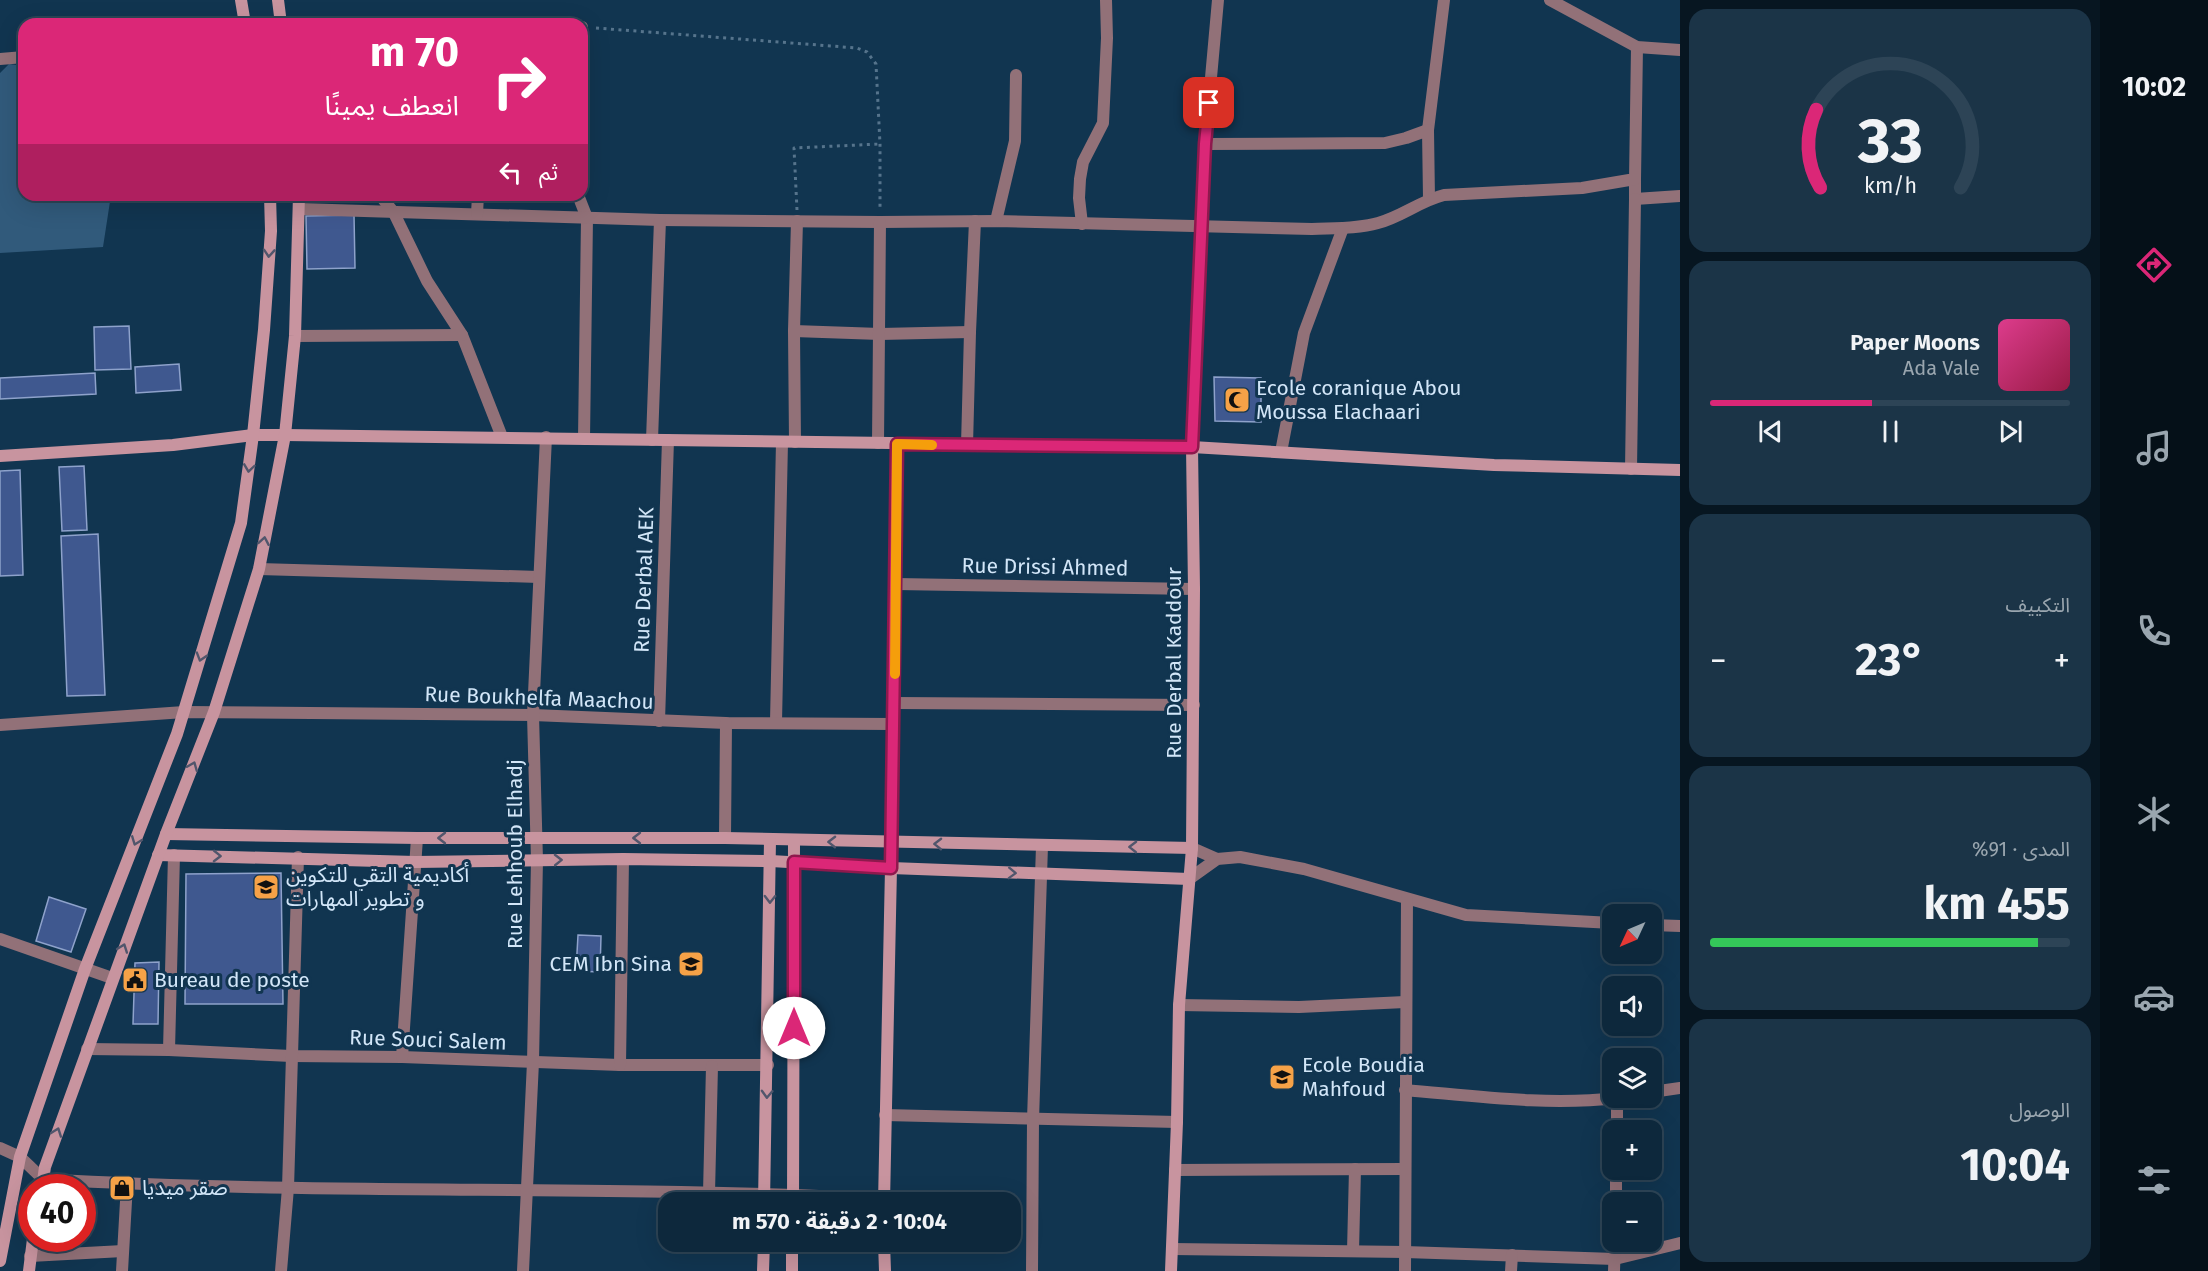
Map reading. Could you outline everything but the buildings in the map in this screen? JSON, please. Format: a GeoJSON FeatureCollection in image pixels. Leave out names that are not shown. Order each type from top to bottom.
{"type":"FeatureCollection","features":[{"type":"Feature","properties":{"kind":"street"},"geometry":{"type":"LineString","coordinates":[[241,0],[244,18]]}},
{"type":"Feature","properties":{"kind":"street"},"geometry":{"type":"LineString","coordinates":[[278,0],[280,18]]}},
{"type":"Feature","properties":{"kind":"street"},"geometry":{"type":"LineString","coordinates":[[1082,224],[1079,198],[1083,162],[1103,123],[1107,38],[1106,0]]}},
{"type":"Feature","properties":{"kind":"street"},"geometry":{"type":"LineString","coordinates":[[1192,447],[1205,144],[1218,0]]}},
{"type":"Feature","properties":{"kind":"street"},"geometry":{"type":"LineString","coordinates":[[1429,199],[1428,130],[1444,0]]}},
{"type":"Feature","properties":{"kind":"street"},"geometry":{"type":"LineString","coordinates":[[1550,0],[1637,47],[1680,50]]}},
{"type":"Feature","properties":{"kind":"street"},"geometry":{"type":"LineString","coordinates":[[1631,469],[1637,47]]}},
{"type":"Feature","properties":{"kind":"street"},"geometry":{"type":"LineString","coordinates":[[0,59],[18,58]]}},
{"type":"Feature","properties":{"kind":"street"},"geometry":{"type":"LineString","coordinates":[[996,221],[1015,141],[1016,75]]}},
{"type":"Feature","properties":{"kind":"street"},"geometry":{"type":"LineString","coordinates":[[1205,144],[1385,143],[1428,130]]}},
{"type":"Feature","properties":{"kind":"street"},"geometry":{"type":"LineString","coordinates":[[299,209],[660,220],[996,221],[1202,227],[1343,228],[1380,223],[1429,199],[1462,193],[1495,194],[1582,188],[1635,179]]}},
{"type":"Feature","properties":{"kind":"street"},"geometry":{"type":"LineString","coordinates":[[1635,199],[1680,196]]}},
{"type":"Feature","properties":{"kind":"street"},"geometry":{"type":"LineString","coordinates":[[0,1261],[20,1156],[85,969],[177,734],[241,523],[253,435],[271,231],[270,201]]}},
{"type":"Feature","properties":{"kind":"street"},"geometry":{"type":"LineString","coordinates":[[44,1174],[112,978],[214,712],[259,569],[285,435],[295,336],[299,201]]}},
{"type":"Feature","properties":{"kind":"street"},"geometry":{"type":"LineString","coordinates":[[385,201],[394,213],[427,281],[462,335],[502,437]]}},
{"type":"Feature","properties":{"kind":"street"},"geometry":{"type":"LineString","coordinates":[[477,214],[478,201]]}},
{"type":"Feature","properties":{"kind":"street"},"geometry":{"type":"LineString","coordinates":[[580,201],[587,218],[584,439]]}},
{"type":"Feature","properties":{"kind":"street"},"geometry":{"type":"LineString","coordinates":[[652,440],[660,220]]}},
{"type":"Feature","properties":{"kind":"street"},"geometry":{"type":"LineString","coordinates":[[776,722],[795,331],[797,221]]}},
{"type":"Feature","properties":{"kind":"street"},"geometry":{"type":"LineString","coordinates":[[967,445],[975,221]]}},
{"type":"Feature","properties":{"kind":"street"},"geometry":{"type":"LineString","coordinates":[[878,443],[880,222]]}},
{"type":"Feature","properties":{"kind":"street"},"geometry":{"type":"LineString","coordinates":[[1281,452],[1304,333],[1343,228]]}},
{"type":"Feature","properties":{"kind":"street"},"geometry":{"type":"LineString","coordinates":[[795,331],[880,334],[970,332]]}},
{"type":"Feature","properties":{"kind":"street"},"geometry":{"type":"LineString","coordinates":[[295,336],[462,335]]}},
{"type":"Feature","properties":{"kind":"street"},"geometry":{"type":"LineString","coordinates":[[0,456],[173,445],[253,435],[546,437],[1192,447],[1494,465],[1680,470]]}},
{"type":"Feature","properties":{"kind":"street","name":"Rue Lehhoub Elhadj"},"geometry":{"type":"LineString","coordinates":[[523,1271],[532,1062],[537,860],[533,716],[546,437]]}},
{"type":"Feature","properties":{"kind":"street","name":"Rue Derbal AEK"},"geometry":{"type":"LineString","coordinates":[[659,721],[668,440]]}},
{"type":"Feature","properties":{"kind":"street"},"geometry":{"type":"LineString","coordinates":[[884,1192],[897,444]]}},
{"type":"Feature","properties":{"kind":"street","name":"Rue Derbal Kaddour"},"geometry":{"type":"LineString","coordinates":[[1171,1271],[1179,1005],[1192,848],[1194,589],[1192,447]]}},
{"type":"Feature","properties":{"kind":"street"},"geometry":{"type":"LineString","coordinates":[[259,569],[539,577]]}},
{"type":"Feature","properties":{"kind":"street","name":"Rue Drissi Ahmed"},"geometry":{"type":"LineString","coordinates":[[896,584],[1194,589]]}},
{"type":"Feature","properties":{"kind":"street"},"geometry":{"type":"LineString","coordinates":[[894,703],[1194,705]]}},
{"type":"Feature","properties":{"kind":"street","name":"Rue Boukhelfa Maachou"},"geometry":{"type":"LineString","coordinates":[[0,725],[184,712],[533,716],[726,723],[893,724]]}},
{"type":"Feature","properties":{"kind":"street"},"geometry":{"type":"LineString","coordinates":[[725,838],[726,723]]}},
{"type":"Feature","properties":{"kind":"street"},"geometry":{"type":"LineString","coordinates":[[166,834],[417,838],[725,838],[1192,848],[1218,859],[1240,857],[1304,869],[1466,915],[1602,922]]}},
{"type":"Feature","properties":{"kind":"street"},"geometry":{"type":"LineString","coordinates":[[402,1057],[417,838]]}},
{"type":"Feature","properties":{"kind":"street"},"geometry":{"type":"LineString","coordinates":[[764,1192],[770,840]]}},
{"type":"Feature","properties":{"kind":"street"},"geometry":{"type":"LineString","coordinates":[[793,1192],[794,841]]}},
{"type":"Feature","properties":{"kind":"street"},"geometry":{"type":"LineString","coordinates":[[1032,1271],[1033,1120],[1042,846]]}},
{"type":"Feature","properties":{"kind":"street"},"geometry":{"type":"LineString","coordinates":[[158,855],[298,857],[415,862],[623,859],[771,861],[891,868],[1189,879],[1218,859]]}},
{"type":"Feature","properties":{"kind":"street"},"geometry":{"type":"LineString","coordinates":[[169,1050],[174,855]]}},
{"type":"Feature","properties":{"kind":"street"},"geometry":{"type":"LineString","coordinates":[[281,1271],[288,1188],[298,857]]}},
{"type":"Feature","properties":{"kind":"street"},"geometry":{"type":"LineString","coordinates":[[620,1065],[623,859]]}},
{"type":"Feature","properties":{"kind":"street"},"geometry":{"type":"LineString","coordinates":[[1405,1271],[1407,899]]}},
{"type":"Feature","properties":{"kind":"street"},"geometry":{"type":"LineString","coordinates":[[1662,925],[1680,926]]}},
{"type":"Feature","properties":{"kind":"street"},"geometry":{"type":"LineString","coordinates":[[0,939],[112,978]]}},
{"type":"Feature","properties":{"kind":"street"},"geometry":{"type":"LineString","coordinates":[[1179,1005],[1299,1007],[1405,1002]]}},
{"type":"Feature","properties":{"kind":"street","name":"Rue Souci Salem"},"geometry":{"type":"LineString","coordinates":[[87,1049],[620,1065],[768,1065]]}},
{"type":"Feature","properties":{"kind":"street"},"geometry":{"type":"LineString","coordinates":[[709,1192],[712,1066]]}},
{"type":"Feature","properties":{"kind":"street"},"geometry":{"type":"LineString","coordinates":[[1662,1091],[1680,1088]]}},
{"type":"Feature","properties":{"kind":"street"},"geometry":{"type":"LineString","coordinates":[[1405,1090],[1537,1101],[1578,1102],[1602,1100]]}},
{"type":"Feature","properties":{"kind":"street"},"geometry":{"type":"LineString","coordinates":[[885,1115],[1177,1122]]}},
{"type":"Feature","properties":{"kind":"street"},"geometry":{"type":"LineString","coordinates":[[0,1148],[20,1156],[35,1174]]}},
{"type":"Feature","properties":{"kind":"street"},"geometry":{"type":"LineString","coordinates":[[1353,1251],[1355,1169]]}},
{"type":"Feature","properties":{"kind":"street"},"geometry":{"type":"LineString","coordinates":[[1175,1170],[1404,1169]]}},
{"type":"Feature","properties":{"kind":"street"},"geometry":{"type":"LineString","coordinates":[[96,1184],[658,1192]]}},
{"type":"Feature","properties":{"kind":"street"},"geometry":{"type":"LineString","coordinates":[[122,1271],[126,1184]]}},
{"type":"Feature","properties":{"kind":"street"},"geometry":{"type":"LineString","coordinates":[[1172,1249],[1512,1255],[1614,1265],[1680,1243]]}},
{"type":"Feature","properties":{"kind":"street"},"geometry":{"type":"LineString","coordinates":[[30,1256],[123,1251]]}},
{"type":"Feature","properties":{"kind":"street"},"geometry":{"type":"LineString","coordinates":[[29,1271],[31,1252]]}},
{"type":"Feature","properties":{"kind":"street"},"geometry":{"type":"LineString","coordinates":[[763,1271],[764,1252]]}},
{"type":"Feature","properties":{"kind":"street"},"geometry":{"type":"LineString","coordinates":[[792,1252],[792,1271]]}},
{"type":"Feature","properties":{"kind":"street"},"geometry":{"type":"LineString","coordinates":[[884,1252],[885,1271]]}},
{"type":"Feature","properties":{"kind":"street"},"geometry":{"type":"LineString","coordinates":[[1511,1271],[1512,1255]]}},
{"type":"Feature","properties":{"kind":"path"},"geometry":{"type":"LineString","coordinates":[[588,27],[857,48],[867,52],[876,64],[880,144],[880,222]]}},
{"type":"Feature","properties":{"kind":"path"},"geometry":{"type":"LineString","coordinates":[[797,221],[794,148],[880,144]]}},
{"type":"Feature","properties":{"kind":"shaded area"},"geometry":{"type":"Polygon","coordinates":[[[9,64],[18,65],[18,201],[110,201],[103,247],[0,253],[0,73],[9,64]]]}},
{"type":"Feature","properties":{"kind":"slow traffic"},"geometry":{"type":"LineString","coordinates":[[895,674],[897,444],[932,445]]}},
{"type":"Feature","properties":{"kind":"place","name":"Ecole coranique Abou Moussa Elachaari"},"geometry":{"type":"Point","coordinates":[1237,400]}},
{"type":"Feature","properties":{"kind":"place","name":"أكاديمية التقي للتكوين و تطوير المهارات"},"geometry":{"type":"Point","coordinates":[266,887]}},
{"type":"Feature","properties":{"kind":"place","name":"CEM Ibn Sina"},"geometry":{"type":"Point","coordinates":[691,964]}},
{"type":"Feature","properties":{"kind":"place","name":"Bureau de poste"},"geometry":{"type":"Point","coordinates":[135,980]}},
{"type":"Feature","properties":{"kind":"place","name":"Ecole Boudia Mahfoud"},"geometry":{"type":"Point","coordinates":[1282,1077]}},
{"type":"Feature","properties":{"kind":"place","name":"صقر ميديا"},"geometry":{"type":"Point","coordinates":[122,1188]}},
{"type":"Feature","properties":{"kind":"route"},"geometry":{"type":"LineString","coordinates":[[794,1028],[794,862],[891,868],[897,444],[1192,447],[1205,144],[1209,103]]}}]}
